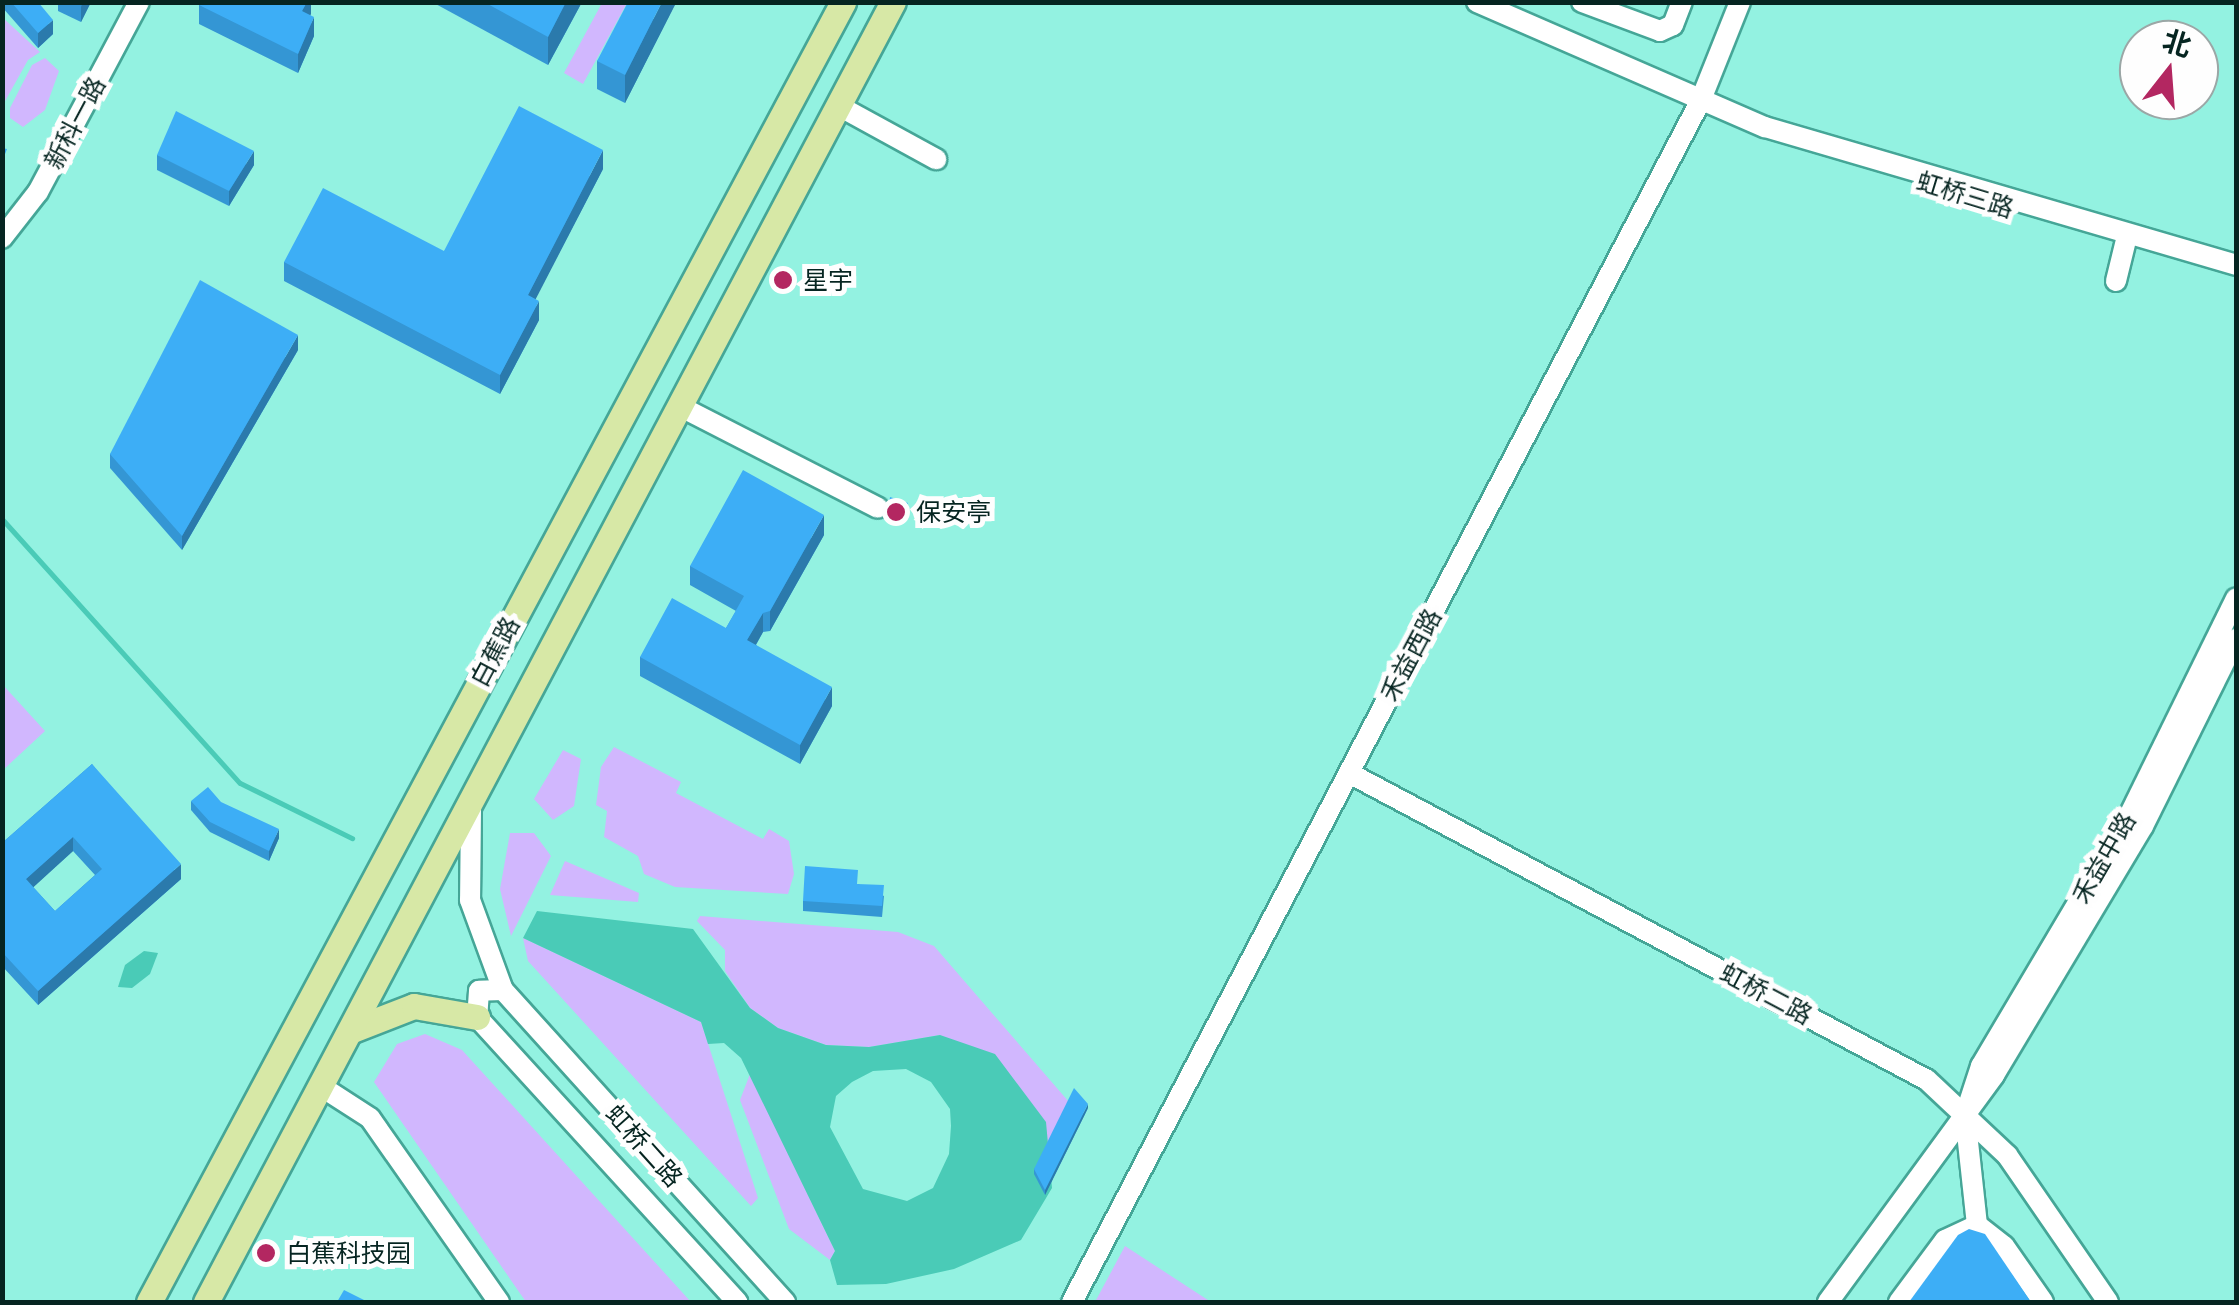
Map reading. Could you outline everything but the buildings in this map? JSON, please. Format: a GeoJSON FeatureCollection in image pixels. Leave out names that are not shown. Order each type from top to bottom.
{"type":"FeatureCollection","features":[{"type":"Feature","properties":{"kind":"main road","name":"白蕉路"},"geometry":{"type":"LineString","coordinates":[[149,1302],[842,2]]}},
{"type":"Feature","properties":{"kind":"main road","name":"白蕉路"},"geometry":{"type":"LineString","coordinates":[[206,1302],[894,2]]}},
{"type":"Feature","properties":{"kind":"main road"},"geometry":{"type":"LineString","coordinates":[[352,1030],[414,1006],[477,1017]]}},
{"type":"Feature","properties":{"kind":"street","name":"新科一路"},"geometry":{"type":"LineString","coordinates":[[2,238],[38,192],[140,2]]}},
{"type":"Feature","properties":{"kind":"street","name":"虹桥三路"},"geometry":{"type":"LineString","coordinates":[[1477,2],[1700,102],[2236,273]]}},
{"type":"Feature","properties":{"kind":"street"},"geometry":{"type":"LineString","coordinates":[[1582,2],[1660,31],[1673,25],[1682,2]]}},
{"type":"Feature","properties":{"kind":"street","name":"禾益西路"},"geometry":{"type":"LineString","coordinates":[[1072,1302],[1700,102],[1740,2]]}},
{"type":"Feature","properties":{"kind":"street"},"geometry":{"type":"LineString","coordinates":[[839,106],[936,159]]}},
{"type":"Feature","properties":{"kind":"street"},"geometry":{"type":"LineString","coordinates":[[2116,281],[2126,239]]}},
{"type":"Feature","properties":{"kind":"street","name":"虹桥三路"},"geometry":{"type":"LineString","coordinates":[[2126,239],[2236,265]]}},
{"type":"Feature","properties":{"kind":"street"},"geometry":{"type":"LineString","coordinates":[[681,407],[878,508]]}},
{"type":"Feature","properties":{"kind":"street","name":"禾益中路"},"geometry":{"type":"LineString","coordinates":[[1965,1115],[1981,1066],[2127,820],[2236,598]]}},
{"type":"Feature","properties":{"kind":"street","name":"禾益中路"},"geometry":{"type":"LineString","coordinates":[[1828,1302],[1965,1115],[2143,826],[2236,640]]}},
{"type":"Feature","properties":{"kind":"street","name":"虹桥二路"},"geometry":{"type":"LineString","coordinates":[[1349,772],[1927,1080],[2007,1154],[2108,1302]]}},
{"type":"Feature","properties":{"kind":"street"},"geometry":{"type":"LineString","coordinates":[[471,805],[470,900],[502,990],[479,991],[477,1017]]}},
{"type":"Feature","properties":{"kind":"street","name":"虹桥二路"},"geometry":{"type":"LineString","coordinates":[[502,990],[785,1302]]}},
{"type":"Feature","properties":{"kind":"street","name":"虹桥二路"},"geometry":{"type":"LineString","coordinates":[[477,1017],[737,1302]]}},
{"type":"Feature","properties":{"kind":"street"},"geometry":{"type":"LineString","coordinates":[[322,1087],[370,1118],[499,1302]]}},
{"type":"Feature","properties":{"kind":"street"},"geometry":{"type":"LineString","coordinates":[[1965,1115],[1977,1225],[2004,1246],[2043,1302]]}},
{"type":"Feature","properties":{"kind":"street"},"geometry":{"type":"LineString","coordinates":[[1899,1302],[1944,1240],[1977,1225]]}},
{"type":"Feature","properties":{"kind":"shaded area"},"geometry":{"type":"Polygon","coordinates":[[[602,3],[627,3],[583,84],[564,73],[602,3]]]}},
{"type":"Feature","properties":{"kind":"shaded area"},"geometry":{"type":"Polygon","coordinates":[[[2,17],[40,52],[28,60],[4,103],[2,17]]]}},
{"type":"Feature","properties":{"kind":"shaded area"},"geometry":{"type":"Polygon","coordinates":[[[45,58],[59,71],[45,110],[23,127],[10,118],[10,108],[32,65],[45,58]]]}},
{"type":"Feature","properties":{"kind":"shaded area"},"geometry":{"type":"Polygon","coordinates":[[[3,685],[45,731],[3,770],[3,685]]]}},
{"type":"Feature","properties":{"kind":"shaded area"},"geometry":{"type":"Polygon","coordinates":[[[614,747],[681,782],[676,793],[763,839],[769,829],[789,841],[794,874],[788,894],[675,887],[644,874],[638,856],[604,837],[607,811],[596,805],[601,767],[614,747]]]}},
{"type":"Feature","properties":{"kind":"shaded area"},"geometry":{"type":"Polygon","coordinates":[[[563,750],[581,759],[574,806],[553,820],[534,799],[563,750]]]}},
{"type":"Feature","properties":{"kind":"shaded area"},"geometry":{"type":"Polygon","coordinates":[[[510,833],[534,833],[551,856],[511,936],[500,889],[510,833]]]}},
{"type":"Feature","properties":{"kind":"shaded area"},"geometry":{"type":"Polygon","coordinates":[[[565,861],[639,893],[638,902],[550,895],[565,861]]]}},
{"type":"Feature","properties":{"kind":"shaded area"},"geometry":{"type":"Polygon","coordinates":[[[537,911],[693,929],[750,1008],[778,1028],[826,1045],[869,1047],[940,1035],[995,1054],[1046,1122],[1052,1188],[1021,1240],[954,1269],[886,1284],[837,1285],[830,1260],[835,1251],[741,1058],[724,1043],[708,1044],[701,1022],[523,938],[537,911]],[[906,1069],[873,1071],[836,1096],[830,1127],[863,1189],[907,1201],[933,1188],[949,1154],[951,1126],[950,1109],[931,1082],[906,1069]]]}},
{"type":"Feature","properties":{"kind":"shaded area"},"geometry":{"type":"Polygon","coordinates":[[[700,916],[898,932],[934,946],[1069,1102],[1048,1145],[940,1035],[869,1047],[826,1045],[778,1028],[750,1008],[725,971],[725,950],[697,921],[700,916]]]}},
{"type":"Feature","properties":{"kind":"shaded area"},"geometry":{"type":"Polygon","coordinates":[[[523,938],[701,1022],[758,1198],[751,1206],[528,961],[523,938]]]}},
{"type":"Feature","properties":{"kind":"shaded area"},"geometry":{"type":"Polygon","coordinates":[[[144,951],[158,953],[150,974],[132,988],[118,987],[125,965],[144,951]]]}},
{"type":"Feature","properties":{"kind":"shaded area"},"geometry":{"type":"Polygon","coordinates":[[[425,1034],[462,1050],[691,1302],[526,1302],[374,1082],[397,1044],[425,1034]]]}},
{"type":"Feature","properties":{"kind":"shaded area"},"geometry":{"type":"Polygon","coordinates":[[[750,1074],[835,1251],[830,1260],[789,1229],[740,1100],[750,1074]]]}},
{"type":"Feature","properties":{"kind":"shaded area"},"geometry":{"type":"Polygon","coordinates":[[[1125,1246],[1211,1302],[1095,1302],[1125,1246]]]}},
{"type":"Feature","properties":{"kind":"waterway"},"geometry":{"type":"LineString","coordinates":[[2,519],[240,783],[352,838]]}},
{"type":"Feature","properties":{"kind":"place","name":"星宇"},"geometry":{"type":"Point","coordinates":[783,280]}},
{"type":"Feature","properties":{"kind":"place","name":"保安亭"},"geometry":{"type":"Point","coordinates":[896,512]}},
{"type":"Feature","properties":{"kind":"place","name":"白蕉科技园"},"geometry":{"type":"Point","coordinates":[266,1253]}}]}
